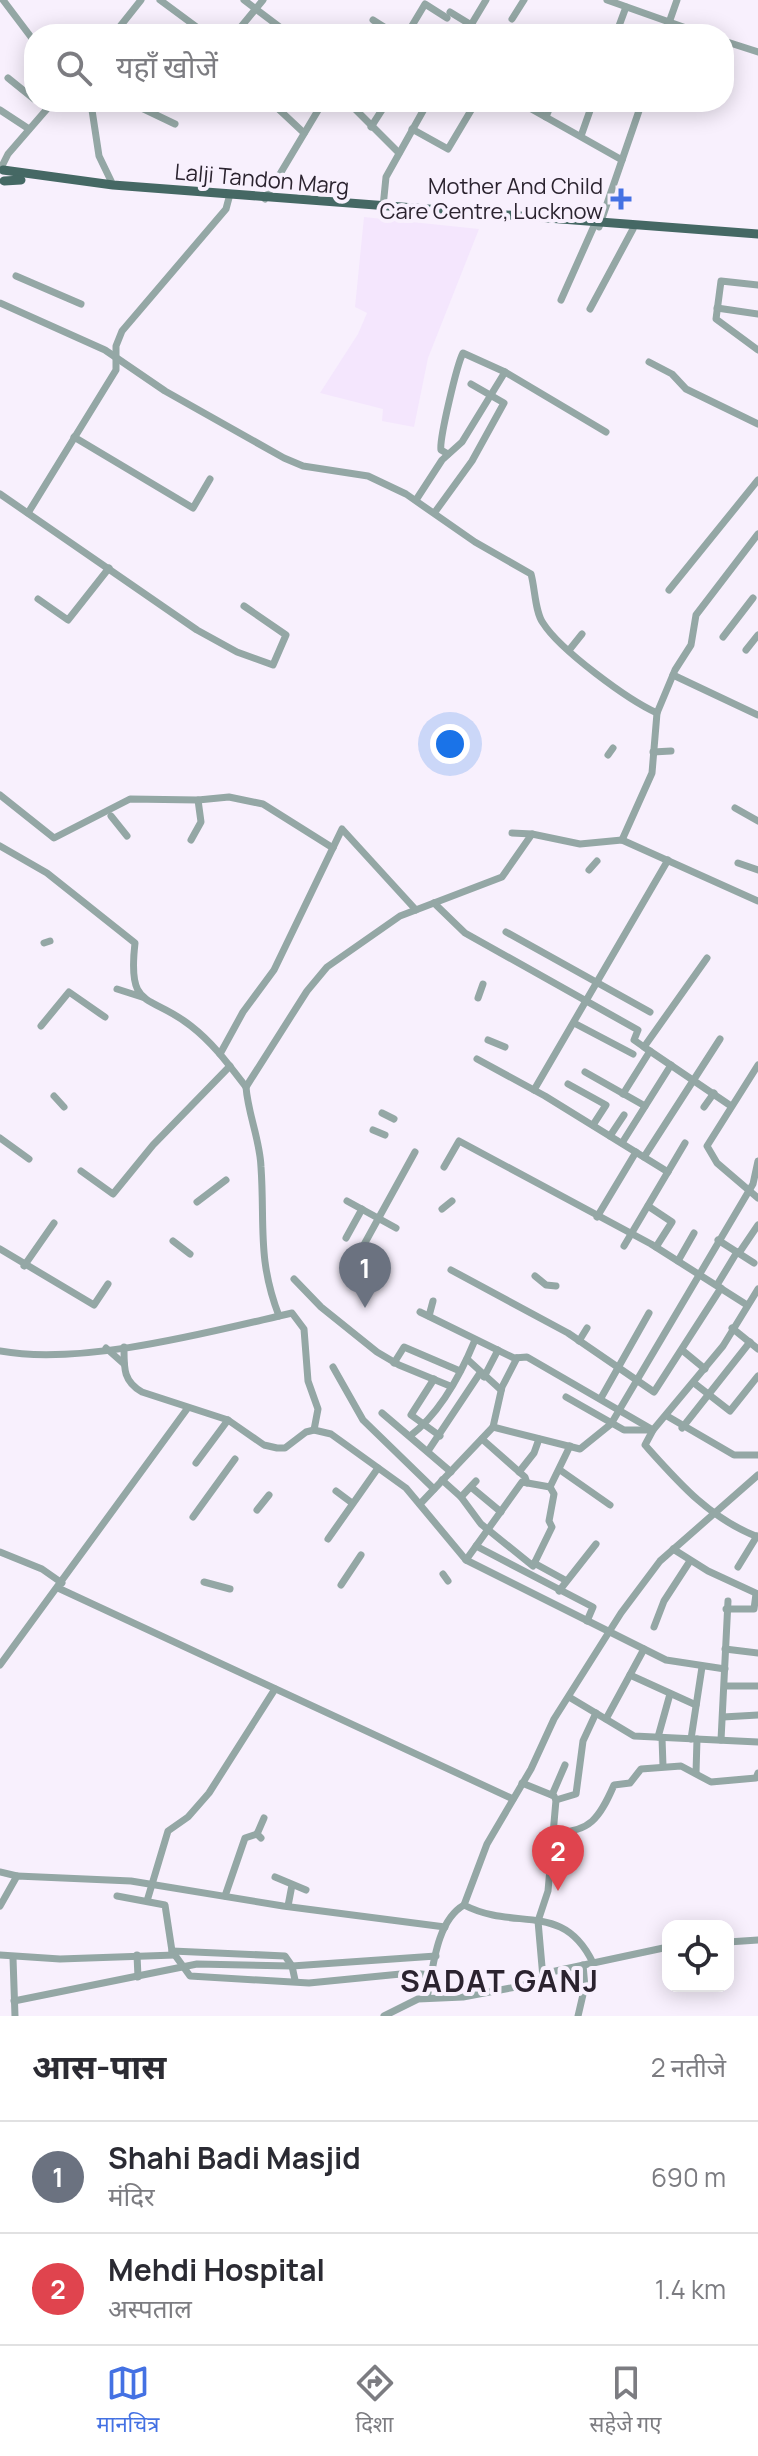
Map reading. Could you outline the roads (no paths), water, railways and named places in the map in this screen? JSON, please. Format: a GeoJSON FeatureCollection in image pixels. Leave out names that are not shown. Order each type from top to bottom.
{"type":"FeatureCollection","features":[{"type":"Feature","properties":{"kind":"main road","name":"Lalji Tandon Marg"},"geometry":{"type":"LineString","coordinates":[[2,169],[113,185],[230,196],[758,236]]}},
{"type":"Feature","properties":{"kind":"main road","name":"Lalji Tandon Marg"},"geometry":{"type":"LineString","coordinates":[[2,169],[230,196]]}},
{"type":"Feature","properties":{"kind":"main road","name":"Lalji Tandon Marg"},"geometry":{"type":"LineString","coordinates":[[266,199],[429,213]]}},
{"type":"Feature","properties":{"kind":"main road","name":"Lalji Tandon Marg"},"geometry":{"type":"LineString","coordinates":[[597,225],[758,236]]}},
{"type":"Feature","properties":{"kind":"street"},"geometry":{"type":"LineString","coordinates":[[3,0],[24,28]]}},
{"type":"Feature","properties":{"kind":"street"},"geometry":{"type":"LineString","coordinates":[[122,24],[141,0]]}},
{"type":"Feature","properties":{"kind":"street"},"geometry":{"type":"LineString","coordinates":[[160,0],[193,24]]}},
{"type":"Feature","properties":{"kind":"street"},"geometry":{"type":"LineString","coordinates":[[244,0],[276,24]]}},
{"type":"Feature","properties":{"kind":"street"},"geometry":{"type":"LineString","coordinates":[[244,24],[263,0]]}},
{"type":"Feature","properties":{"kind":"street"},"geometry":{"type":"LineString","coordinates":[[474,24],[486,0]]}},
{"type":"Feature","properties":{"kind":"street"},"geometry":{"type":"LineString","coordinates":[[512,19],[524,0]]}},
{"type":"Feature","properties":{"kind":"street"},"geometry":{"type":"LineString","coordinates":[[607,0],[675,24]]}},
{"type":"Feature","properties":{"kind":"street"},"geometry":{"type":"LineString","coordinates":[[669,22],[677,0]]}},
{"type":"Feature","properties":{"kind":"street"},"geometry":{"type":"LineString","coordinates":[[413,24],[425,4],[464,24]]}},
{"type":"Feature","properties":{"kind":"street"},"geometry":{"type":"LineString","coordinates":[[620,24],[626,7]]}},
{"type":"Feature","properties":{"kind":"street"},"geometry":{"type":"LineString","coordinates":[[373,20],[379,24]]}},
{"type":"Feature","properties":{"kind":"street"},"geometry":{"type":"LineString","coordinates":[[734,44],[758,52]]}},
{"type":"Feature","properties":{"kind":"street"},"geometry":{"type":"LineString","coordinates":[[8,78],[24,91]]}},
{"type":"Feature","properties":{"kind":"street"},"geometry":{"type":"LineString","coordinates":[[0,110],[29,129]]}},
{"type":"Feature","properties":{"kind":"street"},"geometry":{"type":"LineString","coordinates":[[2,169],[44,112]]}},
{"type":"Feature","properties":{"kind":"street"},"geometry":{"type":"LineString","coordinates":[[90,112],[97,125],[99,156],[113,185]]}},
{"type":"Feature","properties":{"kind":"street"},"geometry":{"type":"LineString","coordinates":[[160,112],[175,124]]}},
{"type":"Feature","properties":{"kind":"street"},"geometry":{"type":"LineString","coordinates":[[282,112],[304,133]]}},
{"type":"Feature","properties":{"kind":"street"},"geometry":{"type":"LineString","coordinates":[[266,199],[315,112]]}},
{"type":"Feature","properties":{"kind":"street"},"geometry":{"type":"LineString","coordinates":[[358,112],[399,153]]}},
{"type":"Feature","properties":{"kind":"street"},"geometry":{"type":"LineString","coordinates":[[371,127],[381,112]]}},
{"type":"Feature","properties":{"kind":"street"},"geometry":{"type":"LineString","coordinates":[[383,207],[386,177],[422,112]]}},
{"type":"Feature","properties":{"kind":"street"},"geometry":{"type":"LineString","coordinates":[[412,129],[448,149],[470,112]]}},
{"type":"Feature","properties":{"kind":"street"},"geometry":{"type":"LineString","coordinates":[[537,112],[622,160]]}},
{"type":"Feature","properties":{"kind":"street"},"geometry":{"type":"LineString","coordinates":[[546,117],[548,112]]}},
{"type":"Feature","properties":{"kind":"street"},"geometry":{"type":"LineString","coordinates":[[581,136],[589,112]]}},
{"type":"Feature","properties":{"kind":"street"},"geometry":{"type":"LineString","coordinates":[[561,300],[597,225],[639,112]]}},
{"type":"Feature","properties":{"kind":"street"},"geometry":{"type":"LineString","coordinates":[[28,513],[116,370],[116,346],[122,331],[226,209],[230,196]]}},
{"type":"Feature","properties":{"kind":"street"},"geometry":{"type":"LineString","coordinates":[[590,309],[633,229]]}},
{"type":"Feature","properties":{"kind":"street"},"geometry":{"type":"LineString","coordinates":[[16,276],[81,304]]}},
{"type":"Feature","properties":{"kind":"street"},"geometry":{"type":"LineString","coordinates":[[758,285],[721,281],[716,321],[758,350]]}},
{"type":"Feature","properties":{"kind":"street"},"geometry":{"type":"LineString","coordinates":[[0,303],[117,358],[232,431],[284,458],[303,466],[368,476],[416,500],[475,542],[531,574],[542,622],[633,703],[657,713]]}},
{"type":"Feature","properties":{"kind":"street"},"geometry":{"type":"LineString","coordinates":[[717,308],[758,314]]}},
{"type":"Feature","properties":{"kind":"street"},"geometry":{"type":"LineString","coordinates":[[448,454],[441,450],[439,441],[450,410],[455,370],[462,354],[505,372],[606,432]]}},
{"type":"Feature","properties":{"kind":"street"},"geometry":{"type":"LineString","coordinates":[[649,362],[672,374],[686,389],[758,424]]}},
{"type":"Feature","properties":{"kind":"street"},"geometry":{"type":"LineString","coordinates":[[416,500],[448,454],[462,442],[505,372]]}},
{"type":"Feature","properties":{"kind":"street"},"geometry":{"type":"LineString","coordinates":[[435,512],[472,461],[503,406],[502,401],[471,384]]}},
{"type":"Feature","properties":{"kind":"street"},"geometry":{"type":"LineString","coordinates":[[74,437],[193,508],[210,479]]}},
{"type":"Feature","properties":{"kind":"street"},"geometry":{"type":"LineString","coordinates":[[669,590],[758,480]]}},
{"type":"Feature","properties":{"kind":"street"},"geometry":{"type":"LineString","coordinates":[[0,494],[197,630],[237,652],[273,665],[286,635],[244,606]]}},
{"type":"Feature","properties":{"kind":"street"},"geometry":{"type":"LineString","coordinates":[[622,840],[652,773],[657,713],[673,675],[691,645],[696,615],[758,534]]}},
{"type":"Feature","properties":{"kind":"street"},"geometry":{"type":"LineString","coordinates":[[38,599],[68,620],[109,568]]}},
{"type":"Feature","properties":{"kind":"street"},"geometry":{"type":"LineString","coordinates":[[723,637],[753,598]]}},
{"type":"Feature","properties":{"kind":"street"},"geometry":{"type":"LineString","coordinates":[[570,649],[582,634]]}},
{"type":"Feature","properties":{"kind":"street"},"geometry":{"type":"LineString","coordinates":[[746,650],[758,635]]}},
{"type":"Feature","properties":{"kind":"street"},"geometry":{"type":"LineString","coordinates":[[673,675],[758,715]]}},
{"type":"Feature","properties":{"kind":"street"},"geometry":{"type":"LineString","coordinates":[[653,752],[671,751]]}},
{"type":"Feature","properties":{"kind":"street"},"geometry":{"type":"LineString","coordinates":[[0,795],[54,838],[130,799],[247,798],[333,848]]}},
{"type":"Feature","properties":{"kind":"street"},"geometry":{"type":"LineString","coordinates":[[191,840],[201,822],[198,800]]}},
{"type":"Feature","properties":{"kind":"street"},"geometry":{"type":"LineString","coordinates":[[735,808],[758,821]]}},
{"type":"Feature","properties":{"kind":"street"},"geometry":{"type":"LineString","coordinates":[[111,816],[127,836]]}},
{"type":"Feature","properties":{"kind":"street"},"geometry":{"type":"LineString","coordinates":[[220,1054],[243,1012],[274,970],[342,829],[416,910]]}},
{"type":"Feature","properties":{"kind":"street"},"geometry":{"type":"LineString","coordinates":[[512,833],[580,844],[622,840],[758,901]]}},
{"type":"Feature","properties":{"kind":"street"},"geometry":{"type":"LineString","coordinates":[[246,1087],[307,991],[327,967],[400,916],[502,877],[532,834]]}},
{"type":"Feature","properties":{"kind":"street"},"geometry":{"type":"LineString","coordinates":[[0,846],[47,873],[135,943],[132,971],[142,997]]}},
{"type":"Feature","properties":{"kind":"street"},"geometry":{"type":"LineString","coordinates":[[534,1090],[668,860]]}},
{"type":"Feature","properties":{"kind":"street"},"geometry":{"type":"LineString","coordinates":[[589,870],[597,861]]}},
{"type":"Feature","properties":{"kind":"street"},"geometry":{"type":"LineString","coordinates":[[738,863],[758,870]]}},
{"type":"Feature","properties":{"kind":"street"},"geometry":{"type":"LineString","coordinates":[[434,903],[465,933],[638,1030],[634,1040],[731,1106]]}},
{"type":"Feature","properties":{"kind":"street"},"geometry":{"type":"LineString","coordinates":[[506,932],[650,1012]]}},
{"type":"Feature","properties":{"kind":"street"},"geometry":{"type":"LineString","coordinates":[[623,1094],[647,1049],[707,958]]}},
{"type":"Feature","properties":{"kind":"street"},"geometry":{"type":"LineString","coordinates":[[478,998],[483,984]]}},
{"type":"Feature","properties":{"kind":"street"},"geometry":{"type":"LineString","coordinates":[[117,989],[142,997],[186,1022],[220,1054],[246,1087],[261,1167],[263,1259],[267,1285],[279,1316]]}},
{"type":"Feature","properties":{"kind":"street"},"geometry":{"type":"LineString","coordinates":[[41,1026],[69,992],[105,1017]]}},
{"type":"Feature","properties":{"kind":"street"},"geometry":{"type":"LineString","coordinates":[[574,1023],[633,1054]]}},
{"type":"Feature","properties":{"kind":"street"},"geometry":{"type":"LineString","coordinates":[[644,1157],[720,1039]]}},
{"type":"Feature","properties":{"kind":"street"},"geometry":{"type":"LineString","coordinates":[[488,1040],[505,1047]]}},
{"type":"Feature","properties":{"kind":"street"},"geometry":{"type":"LineString","coordinates":[[477,1059],[668,1172]]}},
{"type":"Feature","properties":{"kind":"street"},"geometry":{"type":"LineString","coordinates":[[622,1143],[671,1065]]}},
{"type":"Feature","properties":{"kind":"street"},"geometry":{"type":"LineString","coordinates":[[758,1065],[707,1146],[708,1153],[758,1198]]}},
{"type":"Feature","properties":{"kind":"street"},"geometry":{"type":"LineString","coordinates":[[81,1171],[113,1194],[153,1145],[230,1066]]}},
{"type":"Feature","properties":{"kind":"street"},"geometry":{"type":"LineString","coordinates":[[585,1072],[645,1106]]}},
{"type":"Feature","properties":{"kind":"street"},"geometry":{"type":"LineString","coordinates":[[568,1084],[606,1105],[593,1125]]}},
{"type":"Feature","properties":{"kind":"street"},"geometry":{"type":"LineString","coordinates":[[704,1107],[714,1093]]}},
{"type":"Feature","properties":{"kind":"street"},"geometry":{"type":"LineString","coordinates":[[54,1096],[64,1107]]}},
{"type":"Feature","properties":{"kind":"street"},"geometry":{"type":"LineString","coordinates":[[382,1113],[394,1119]]}},
{"type":"Feature","properties":{"kind":"street"},"geometry":{"type":"LineString","coordinates":[[610,1136],[624,1115]]}},
{"type":"Feature","properties":{"kind":"street"},"geometry":{"type":"LineString","coordinates":[[373,1130],[385,1135]]}},
{"type":"Feature","properties":{"kind":"street"},"geometry":{"type":"LineString","coordinates":[[0,1138],[29,1159]]}},
{"type":"Feature","properties":{"kind":"street"},"geometry":{"type":"LineString","coordinates":[[444,1167],[459,1141],[656,1247],[747,1305]]}},
{"type":"Feature","properties":{"kind":"street"},"geometry":{"type":"LineString","coordinates":[[624,1246],[685,1143]]}},
{"type":"Feature","properties":{"kind":"street"},"geometry":{"type":"LineString","coordinates":[[361,1250],[415,1152]]}},
{"type":"Feature","properties":{"kind":"street"},"geometry":{"type":"LineString","coordinates":[[597,1217],[636,1152]]}},
{"type":"Feature","properties":{"kind":"street"},"geometry":{"type":"LineString","coordinates":[[493,1427],[580,1449],[611,1424],[639,1381],[670,1327],[669,1321],[748,1190],[758,1161]]}},
{"type":"Feature","properties":{"kind":"street"},"geometry":{"type":"LineString","coordinates":[[197,1202],[226,1180]]}},
{"type":"Feature","properties":{"kind":"street"},"geometry":{"type":"LineString","coordinates":[[347,1201],[396,1228]]}},
{"type":"Feature","properties":{"kind":"street"},"geometry":{"type":"LineString","coordinates":[[442,1209],[452,1201]]}},
{"type":"Feature","properties":{"kind":"street"},"geometry":{"type":"LineString","coordinates":[[648,1206],[672,1222],[656,1247]]}},
{"type":"Feature","properties":{"kind":"street"},"geometry":{"type":"LineString","coordinates":[[346,1238],[362,1209]]}},
{"type":"Feature","properties":{"kind":"street"},"geometry":{"type":"LineString","coordinates":[[24,1266],[54,1223]]}},
{"type":"Feature","properties":{"kind":"street"},"geometry":{"type":"LineString","coordinates":[[451,1270],[579,1341],[654,1392],[758,1225]]}},
{"type":"Feature","properties":{"kind":"street"},"geometry":{"type":"LineString","coordinates":[[678,1261],[694,1233]]}},
{"type":"Feature","properties":{"kind":"street"},"geometry":{"type":"LineString","coordinates":[[718,1240],[754,1263]]}},
{"type":"Feature","properties":{"kind":"street"},"geometry":{"type":"LineString","coordinates":[[173,1241],[190,1254]]}},
{"type":"Feature","properties":{"kind":"street"},"geometry":{"type":"LineString","coordinates":[[0,1249],[94,1305],[108,1284]]}},
{"type":"Feature","properties":{"kind":"street"},"geometry":{"type":"LineString","coordinates":[[535,1276],[546,1285],[556,1286]]}},
{"type":"Feature","properties":{"kind":"street"},"geometry":{"type":"LineString","coordinates":[[294,1279],[321,1307],[394,1363],[450,1386]]}},
{"type":"Feature","properties":{"kind":"street"},"geometry":{"type":"LineString","coordinates":[[738,1567],[758,1536],[734,1528],[690,1496],[645,1445],[653,1430],[705,1369],[758,1289]]}},
{"type":"Feature","properties":{"kind":"street"},"geometry":{"type":"LineString","coordinates":[[429,1316],[433,1301]]}},
{"type":"Feature","properties":{"kind":"street"},"geometry":{"type":"LineString","coordinates":[[420,1312],[517,1358],[527,1357],[653,1430]]}},
{"type":"Feature","properties":{"kind":"street"},"geometry":{"type":"LineString","coordinates":[[0,1351],[42,1354],[124,1347],[292,1313],[304,1329],[308,1381],[318,1409],[314,1430]]}},
{"type":"Feature","properties":{"kind":"street"},"geometry":{"type":"LineString","coordinates":[[601,1398],[649,1313]]}},
{"type":"Feature","properties":{"kind":"street"},"geometry":{"type":"LineString","coordinates":[[579,1341],[587,1328]]}},
{"type":"Feature","properties":{"kind":"street"},"geometry":{"type":"LineString","coordinates":[[732,1328],[758,1349]]}},
{"type":"Feature","properties":{"kind":"street"},"geometry":{"type":"LineString","coordinates":[[410,1436],[425,1424],[460,1371],[475,1340]]}},
{"type":"Feature","properties":{"kind":"street"},"geometry":{"type":"LineString","coordinates":[[682,1428],[750,1342]]}},
{"type":"Feature","properties":{"kind":"street"},"geometry":{"type":"LineString","coordinates":[[124,1347],[124,1364],[130,1385],[187,1409],[208,1412],[228,1420],[264,1445],[285,1448],[314,1430],[331,1434],[420,1504],[466,1560],[666,1660],[725,1669]]}},
{"type":"Feature","properties":{"kind":"street"},"geometry":{"type":"LineString","coordinates":[[394,1363],[404,1347],[460,1371]]}},
{"type":"Feature","properties":{"kind":"street"},"geometry":{"type":"LineString","coordinates":[[106,1348],[124,1364]]}},
{"type":"Feature","properties":{"kind":"street"},"geometry":{"type":"LineString","coordinates":[[428,1451],[498,1350]]}},
{"type":"Feature","properties":{"kind":"street"},"geometry":{"type":"LineString","coordinates":[[682,1350],[705,1369]]}},
{"type":"Feature","properties":{"kind":"street"},"geometry":{"type":"LineString","coordinates":[[420,1504],[493,1427],[501,1390],[517,1358]]}},
{"type":"Feature","properties":{"kind":"street"},"geometry":{"type":"LineString","coordinates":[[467,1359],[501,1390]]}},
{"type":"Feature","properties":{"kind":"street"},"geometry":{"type":"LineString","coordinates":[[333,1367],[363,1420],[434,1489]]}},
{"type":"Feature","properties":{"kind":"street"},"geometry":{"type":"LineString","coordinates":[[694,1383],[730,1411],[758,1376]]}},
{"type":"Feature","properties":{"kind":"street"},"geometry":{"type":"LineString","coordinates":[[434,1379],[411,1415],[440,1436]]}},
{"type":"Feature","properties":{"kind":"street"},"geometry":{"type":"LineString","coordinates":[[566,1397],[624,1430],[653,1430]]}},
{"type":"Feature","properties":{"kind":"street"},"geometry":{"type":"LineString","coordinates":[[0,1665],[187,1409]]}},
{"type":"Feature","properties":{"kind":"street"},"geometry":{"type":"LineString","coordinates":[[382,1413],[451,1472]]}},
{"type":"Feature","properties":{"kind":"street"},"geometry":{"type":"LineString","coordinates":[[667,1416],[682,1428],[734,1455],[758,1455]]}},
{"type":"Feature","properties":{"kind":"street"},"geometry":{"type":"LineString","coordinates":[[196,1463],[228,1420]]}},
{"type":"Feature","properties":{"kind":"street"},"geometry":{"type":"LineString","coordinates":[[482,1439],[527,1483]]}},
{"type":"Feature","properties":{"kind":"street"},"geometry":{"type":"LineString","coordinates":[[519,1472],[534,1453],[539,1439]]}},
{"type":"Feature","properties":{"kind":"street"},"geometry":{"type":"LineString","coordinates":[[550,1487],[570,1446]]}},
{"type":"Feature","properties":{"kind":"street"},"geometry":{"type":"LineString","coordinates":[[277,1448],[283,1455]]}},
{"type":"Feature","properties":{"kind":"street"},"geometry":{"type":"LineString","coordinates":[[193,1517],[235,1459]]}},
{"type":"Feature","properties":{"kind":"street"},"geometry":{"type":"LineString","coordinates":[[328,1539],[378,1468]]}},
{"type":"Feature","properties":{"kind":"street"},"geometry":{"type":"LineString","coordinates":[[560,1470],[610,1505]]}},
{"type":"Feature","properties":{"kind":"street"},"geometry":{"type":"LineString","coordinates":[[427,1998],[445,1927],[456,1910],[464,1905],[487,1844],[569,1697],[660,1561],[686,1541],[712,1512],[758,1475]]}},
{"type":"Feature","properties":{"kind":"street"},"geometry":{"type":"LineString","coordinates":[[442,1480],[489,1530],[533,1566],[552,1527],[549,1521],[554,1494],[550,1487]]}},
{"type":"Feature","properties":{"kind":"street"},"geometry":{"type":"LineString","coordinates":[[466,1560],[522,1482],[550,1487]]}},
{"type":"Feature","properties":{"kind":"street"},"geometry":{"type":"LineString","coordinates":[[461,1497],[473,1484],[501,1512]]}},
{"type":"Feature","properties":{"kind":"street"},"geometry":{"type":"LineString","coordinates":[[336,1491],[352,1503]]}},
{"type":"Feature","properties":{"kind":"street"},"geometry":{"type":"LineString","coordinates":[[257,1510],[269,1495]]}},
{"type":"Feature","properties":{"kind":"street"},"geometry":{"type":"LineString","coordinates":[[559,1591],[596,1544]]}},
{"type":"Feature","properties":{"kind":"street"},"geometry":{"type":"LineString","coordinates":[[476,1546],[593,1607],[587,1621]]}},
{"type":"Feature","properties":{"kind":"street"},"geometry":{"type":"LineString","coordinates":[[673,1549],[690,1561],[757,1594],[754,1609],[727,1605],[721,1740]]}},
{"type":"Feature","properties":{"kind":"street"},"geometry":{"type":"LineString","coordinates":[[0,1552],[42,1569],[60,1585],[275,1689],[513,1799]]}},
{"type":"Feature","properties":{"kind":"street"},"geometry":{"type":"LineString","coordinates":[[341,1585],[361,1555]]}},
{"type":"Feature","properties":{"kind":"street"},"geometry":{"type":"LineString","coordinates":[[654,1627],[664,1601],[690,1561]]}},
{"type":"Feature","properties":{"kind":"street"},"geometry":{"type":"LineString","coordinates":[[534,1563],[565,1580]]}},
{"type":"Feature","properties":{"kind":"street"},"geometry":{"type":"LineString","coordinates":[[204,1582],[230,1589]]}},
{"type":"Feature","properties":{"kind":"street"},"geometry":{"type":"LineString","coordinates":[[606,1719],[644,1649]]}},
{"type":"Feature","properties":{"kind":"street"},"geometry":{"type":"LineString","coordinates":[[725,1649],[758,1653]]}},
{"type":"Feature","properties":{"kind":"street"},"geometry":{"type":"LineString","coordinates":[[696,1773],[694,1739],[702,1667]]}},
{"type":"Feature","properties":{"kind":"street"},"geometry":{"type":"LineString","coordinates":[[630,1675],[696,1705]]}},
{"type":"Feature","properties":{"kind":"street"},"geometry":{"type":"LineString","coordinates":[[725,1686],[758,1686]]}},
{"type":"Feature","properties":{"kind":"street"},"geometry":{"type":"LineString","coordinates":[[147,1901],[168,1831],[188,1817],[209,1793],[275,1689]]}},
{"type":"Feature","properties":{"kind":"street"},"geometry":{"type":"LineString","coordinates":[[663,1766],[660,1738],[670,1694]]}},
{"type":"Feature","properties":{"kind":"street"},"geometry":{"type":"LineString","coordinates":[[569,1697],[634,1736],[758,1742]]}},
{"type":"Feature","properties":{"kind":"street"},"geometry":{"type":"LineString","coordinates":[[522,1783],[554,1797],[576,1794],[583,1741],[596,1713]]}},
{"type":"Feature","properties":{"kind":"street"},"geometry":{"type":"LineString","coordinates":[[723,1717],[758,1715]]}},
{"type":"Feature","properties":{"kind":"street"},"geometry":{"type":"LineString","coordinates":[[543,1978],[538,1921],[548,1891],[554,1797],[565,1765]]}},
{"type":"Feature","properties":{"kind":"street"},"geometry":{"type":"LineString","coordinates":[[552,1832],[571,1833],[594,1821],[614,1785],[630,1783],[641,1769],[681,1766],[711,1782],[756,1778],[758,1773]]}},
{"type":"Feature","properties":{"kind":"street"},"geometry":{"type":"LineString","coordinates":[[225,1896],[245,1838],[259,1836],[264,1818]]}},
{"type":"Feature","properties":{"kind":"street"},"geometry":{"type":"LineString","coordinates":[[0,1872],[17,1876],[150,1884],[445,1927]]}},
{"type":"Feature","properties":{"kind":"street"},"geometry":{"type":"LineString","coordinates":[[0,1906],[17,1876]]}},
{"type":"Feature","properties":{"kind":"street"},"geometry":{"type":"LineString","coordinates":[[275,1877],[306,1890]]}},
{"type":"Feature","properties":{"kind":"street"},"geometry":{"type":"LineString","coordinates":[[288,1906],[292,1885]]}},
{"type":"Feature","properties":{"kind":"street"},"geometry":{"type":"LineString","coordinates":[[117,1896],[165,1905],[173,1953],[190,1976],[309,1983],[411,1973],[432,1975]]}},
{"type":"Feature","properties":{"kind":"street"},"geometry":{"type":"LineString","coordinates":[[464,1905],[495,1916],[563,1926],[576,1934],[593,1963]]}},
{"type":"Feature","properties":{"kind":"street"},"geometry":{"type":"LineString","coordinates":[[734,1942],[758,1940]]}},
{"type":"Feature","properties":{"kind":"street"},"geometry":{"type":"LineString","coordinates":[[384,2016],[418,1999],[463,1997],[516,1987],[583,1965],[662,1948]]}},
{"type":"Feature","properties":{"kind":"street"},"geometry":{"type":"LineString","coordinates":[[0,1955],[13,1958],[173,1953],[283,1956],[292,1966],[295,1980]]}},
{"type":"Feature","properties":{"kind":"street"},"geometry":{"type":"LineString","coordinates":[[137,1955],[138,1977]]}},
{"type":"Feature","properties":{"kind":"street"},"geometry":{"type":"LineString","coordinates":[[14,2001],[197,1964],[292,1966],[436,1956]]}},
{"type":"Feature","properties":{"kind":"street"},"geometry":{"type":"LineString","coordinates":[[13,1958],[15,2016]]}},
{"type":"Feature","properties":{"kind":"street"},"geometry":{"type":"LineString","coordinates":[[578,2016],[585,1986],[583,1965]]}},
{"type":"Feature","properties":{"kind":"place","name":"Mother And Child Care Centre, Lucknow"},"geometry":{"type":"Point","coordinates":[621,199]}},
{"type":"Feature","properties":{"kind":"place","name":"Shahi Badi Masjid"},"geometry":{"type":"Point","coordinates":[365,1308]}},
{"type":"Feature","properties":{"kind":"place","name":"Mehdi Hospital"},"geometry":{"type":"Point","coordinates":[558,1891]}},
{"type":"Feature","properties":{"kind":"district","name":"SADAT GANJ"},"geometry":{"type":"Point","coordinates":[500,1980]}}]}
